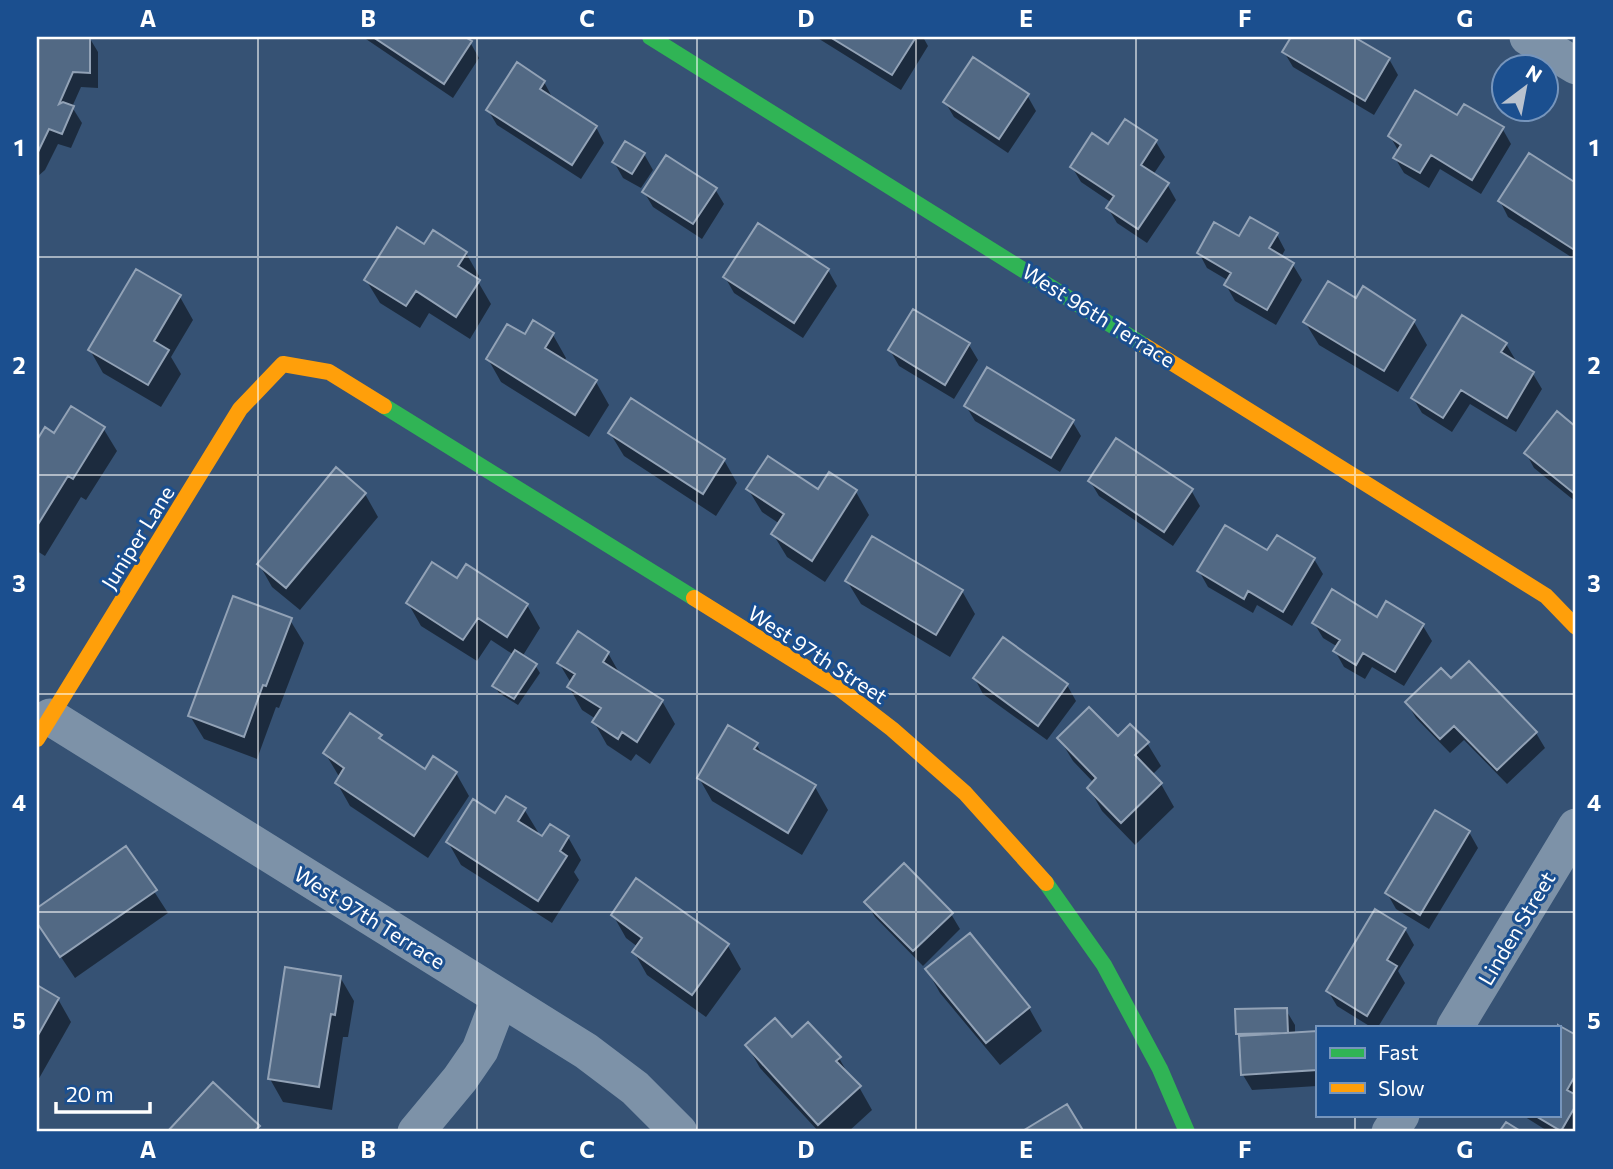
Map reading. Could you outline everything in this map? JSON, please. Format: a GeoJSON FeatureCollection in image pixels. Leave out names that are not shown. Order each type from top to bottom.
{"type":"FeatureCollection","features":[{"type":"Feature","properties":{"kind":"street","name":"West 96th Terrace"},"geometry":{"type":"LineString","coordinates":[[650,37],[1561,600],[1576,627]]}},
{"type":"Feature","properties":{"kind":"street"},"geometry":{"type":"LineString","coordinates":[[1528,37],[1576,66]]}},
{"type":"Feature","properties":{"kind":"street","name":"Juniper Lane"},"geometry":{"type":"LineString","coordinates":[[43,728],[240,409],[283,364]]}},
{"type":"Feature","properties":{"kind":"street","name":"West 97th Street"},"geometry":{"type":"LineString","coordinates":[[283,364],[329,372],[840,689],[892,729],[965,793],[1042,878],[1104,965],[1160,1069],[1187,1132]]}},
{"type":"Feature","properties":{"kind":"street","name":"West 97th Terrace"},"geometry":{"type":"LineString","coordinates":[[43,728],[586,1051],[635,1088],[678,1132]]}},
{"type":"Feature","properties":{"kind":"street","name":"Linden Street"},"geometry":{"type":"LineString","coordinates":[[1456,1026],[1576,827]]}},
{"type":"Feature","properties":{"kind":"street"},"geometry":{"type":"LineString","coordinates":[[416,1132],[480,1050],[500,998]]}},
{"type":"Feature","properties":{"kind":"street"},"geometry":{"type":"LineString","coordinates":[[1390,1132],[1400,1116]]}},
{"type":"Feature","properties":{"kind":"building"},"geometry":{"type":"Polygon","coordinates":[[[37,37],[90,37],[90,73],[73,72],[59,104],[63,102],[74,106],[62,134],[49,129],[37,154],[37,37]]]}},
{"type":"Feature","properties":{"kind":"building"},"geometry":{"type":"Polygon","coordinates":[[[373,37],[465,37],[472,41],[444,84],[373,37]]]}},
{"type":"Feature","properties":{"kind":"building"},"geometry":{"type":"Polygon","coordinates":[[[830,37],[916,37],[892,75],[830,37]]]}},
{"type":"Feature","properties":{"kind":"building"},"geometry":{"type":"Polygon","coordinates":[[[1291,37],[1354,37],[1390,58],[1365,101],[1282,52],[1291,37]]]}},
{"type":"Feature","properties":{"kind":"building"},"geometry":{"type":"Polygon","coordinates":[[[973,57],[1029,94],[999,139],[943,102],[973,57]]]}},
{"type":"Feature","properties":{"kind":"building"},"geometry":{"type":"Polygon","coordinates":[[[517,62],[545,81],[540,89],[597,126],[572,165],[486,110],[517,62]]]}},
{"type":"Feature","properties":{"kind":"building"},"geometry":{"type":"Polygon","coordinates":[[[1415,90],[1457,115],[1464,104],[1490,119],[1490,122],[1504,127],[1472,180],[1431,155],[1420,173],[1393,158],[1401,145],[1388,136],[1415,90]]]}},
{"type":"Feature","properties":{"kind":"building"},"geometry":{"type":"Polygon","coordinates":[[[1125,119],[1157,140],[1141,165],[1169,183],[1138,229],[1106,208],[1114,196],[1070,167],[1092,133],[1108,144],[1125,119]]]}},
{"type":"Feature","properties":{"kind":"building"},"geometry":{"type":"Polygon","coordinates":[[[625,141],[645,153],[632,174],[612,162],[625,141]]]}},
{"type":"Feature","properties":{"kind":"building"},"geometry":{"type":"Polygon","coordinates":[[[1529,153],[1576,183],[1576,251],[1498,201],[1529,153]]]}},
{"type":"Feature","properties":{"kind":"building"},"geometry":{"type":"Polygon","coordinates":[[[666,155],[717,188],[693,224],[642,192],[666,155]]]}},
{"type":"Feature","properties":{"kind":"building"},"geometry":{"type":"Polygon","coordinates":[[[1250,217],[1278,233],[1269,248],[1294,263],[1267,310],[1224,285],[1231,273],[1197,253],[1214,222],[1239,236],[1250,217]]]}},
{"type":"Feature","properties":{"kind":"building"},"geometry":{"type":"Polygon","coordinates":[[[758,223],[829,269],[794,323],[723,277],[758,223]]]}},
{"type":"Feature","properties":{"kind":"building"},"geometry":{"type":"Polygon","coordinates":[[[397,227],[424,244],[433,230],[467,252],[458,266],[480,280],[456,317],[416,291],[406,306],[364,280],[397,227]]]}},
{"type":"Feature","properties":{"kind":"building"},"geometry":{"type":"Polygon","coordinates":[[[136,269],[181,295],[154,341],[169,350],[148,385],[88,350],[136,269]]]}},
{"type":"Feature","properties":{"kind":"building"},"geometry":{"type":"Polygon","coordinates":[[[1328,281],[1356,298],[1363,286],[1415,320],[1384,371],[1303,322],[1328,281]]]}},
{"type":"Feature","properties":{"kind":"building"},"geometry":{"type":"Polygon","coordinates":[[[913,309],[970,343],[945,385],[888,350],[913,309]]]}},
{"type":"Feature","properties":{"kind":"building"},"geometry":{"type":"Polygon","coordinates":[[[1462,315],[1507,343],[1501,352],[1534,372],[1507,418],[1461,390],[1443,418],[1411,398],[1462,315]]]}},
{"type":"Feature","properties":{"kind":"building"},"geometry":{"type":"Polygon","coordinates":[[[533,320],[554,333],[545,348],[597,380],[575,415],[486,359],[507,324],[525,334],[533,320]]]}},
{"type":"Feature","properties":{"kind":"building"},"geometry":{"type":"Polygon","coordinates":[[[987,367],[1074,420],[1051,458],[964,406],[987,367]]]}},
{"type":"Feature","properties":{"kind":"building"},"geometry":{"type":"Polygon","coordinates":[[[631,398],[725,459],[703,494],[608,433],[631,398]]]}},
{"type":"Feature","properties":{"kind":"building"},"geometry":{"type":"Polygon","coordinates":[[[71,406],[105,427],[73,479],[68,476],[37,526],[37,440],[45,427],[54,433],[71,406]]]}},
{"type":"Feature","properties":{"kind":"building"},"geometry":{"type":"Polygon","coordinates":[[[1557,411],[1576,427],[1576,495],[1524,453],[1557,411]]]}},
{"type":"Feature","properties":{"kind":"building"},"geometry":{"type":"Polygon","coordinates":[[[1116,438],[1193,489],[1164,532],[1088,481],[1116,438]]]}},
{"type":"Feature","properties":{"kind":"building"},"geometry":{"type":"Polygon","coordinates":[[[768,456],[818,489],[829,472],[857,490],[812,561],[771,534],[784,514],[746,489],[768,456]]]}},
{"type":"Feature","properties":{"kind":"building"},"geometry":{"type":"Polygon","coordinates":[[[336,467],[366,493],[286,588],[257,564],[336,467]]]}},
{"type":"Feature","properties":{"kind":"building"},"geometry":{"type":"Polygon","coordinates":[[[1225,525],[1267,550],[1277,535],[1315,558],[1283,612],[1248,591],[1244,599],[1197,571],[1225,525]]]}},
{"type":"Feature","properties":{"kind":"building"},"geometry":{"type":"Polygon","coordinates":[[[872,536],[963,590],[936,635],[845,581],[872,536]]]}},
{"type":"Feature","properties":{"kind":"building"},"geometry":{"type":"Polygon","coordinates":[[[432,562],[457,578],[466,564],[528,604],[507,637],[478,618],[463,640],[406,603],[432,562]]]}},
{"type":"Feature","properties":{"kind":"building"},"geometry":{"type":"Polygon","coordinates":[[[1332,589],[1377,617],[1386,601],[1424,624],[1395,672],[1363,653],[1356,665],[1333,651],[1340,640],[1312,623],[1332,589]]]}},
{"type":"Feature","properties":{"kind":"building"},"geometry":{"type":"Polygon","coordinates":[[[233,596],[292,618],[244,737],[188,716],[233,596]]]}},
{"type":"Feature","properties":{"kind":"building"},"geometry":{"type":"Polygon","coordinates":[[[578,631],[609,652],[603,662],[663,700],[637,742],[622,732],[618,739],[592,722],[601,708],[567,687],[575,674],[557,663],[578,631]]]}},
{"type":"Feature","properties":{"kind":"building"},"geometry":{"type":"Polygon","coordinates":[[[1003,637],[1068,684],[1038,726],[973,678],[1003,637]]]}},
{"type":"Feature","properties":{"kind":"building"},"geometry":{"type":"Polygon","coordinates":[[[515,650],[537,664],[514,699],[492,686],[515,650]]]}},
{"type":"Feature","properties":{"kind":"building"},"geometry":{"type":"Polygon","coordinates":[[[1469,661],[1537,732],[1497,770],[1454,726],[1440,739],[1405,702],[1441,668],[1451,678],[1469,661]]]}},
{"type":"Feature","properties":{"kind":"building"},"geometry":{"type":"Polygon","coordinates":[[[1089,707],[1118,736],[1130,724],[1149,742],[1135,755],[1162,783],[1121,823],[1087,788],[1096,778],[1057,738],[1089,707]]]}},
{"type":"Feature","properties":{"kind":"building"},"geometry":{"type":"Polygon","coordinates":[[[350,713],[382,735],[379,738],[425,769],[433,756],[457,772],[414,836],[335,783],[344,768],[323,753],[350,713]]]}},
{"type":"Feature","properties":{"kind":"building"},"geometry":{"type":"Polygon","coordinates":[[[728,725],[758,743],[754,749],[816,785],[788,833],[697,778],[728,725]]]}},
{"type":"Feature","properties":{"kind":"building"},"geometry":{"type":"Polygon","coordinates":[[[506,796],[526,808],[518,821],[542,836],[550,824],[569,836],[560,851],[567,856],[538,901],[446,842],[473,799],[495,813],[506,796]]]}},
{"type":"Feature","properties":{"kind":"building"},"geometry":{"type":"Polygon","coordinates":[[[1435,810],[1470,831],[1420,915],[1385,893],[1435,810]]]}},
{"type":"Feature","properties":{"kind":"building"},"geometry":{"type":"Polygon","coordinates":[[[126,846],[157,890],[60,957],[37,923],[37,908],[126,846]]]}},
{"type":"Feature","properties":{"kind":"building"},"geometry":{"type":"Polygon","coordinates":[[[904,863],[953,913],[913,951],[864,902],[904,863]]]}},
{"type":"Feature","properties":{"kind":"building"},"geometry":{"type":"Polygon","coordinates":[[[636,878],[729,944],[692,995],[632,952],[642,938],[611,915],[636,878]]]}},
{"type":"Feature","properties":{"kind":"building"},"geometry":{"type":"Polygon","coordinates":[[[1375,909],[1406,928],[1387,960],[1397,966],[1367,1016],[1326,991],[1375,909]]]}},
{"type":"Feature","properties":{"kind":"building"},"geometry":{"type":"Polygon","coordinates":[[[970,933],[1030,1007],[986,1043],[925,969],[970,933]]]}},
{"type":"Feature","properties":{"kind":"building"},"geometry":{"type":"Polygon","coordinates":[[[285,967],[341,976],[335,1015],[331,1014],[319,1087],[268,1079],[285,967]]]}},
{"type":"Feature","properties":{"kind":"building"},"geometry":{"type":"Polygon","coordinates":[[[37,985],[59,998],[37,1037],[37,985]]]}},
{"type":"Feature","properties":{"kind":"building"},"geometry":{"type":"Polygon","coordinates":[[[1287,1008],[1288,1033],[1236,1034],[1235,1009],[1287,1008]]]}},
{"type":"Feature","properties":{"kind":"building"},"geometry":{"type":"Polygon","coordinates":[[[775,1018],[792,1037],[808,1022],[841,1057],[836,1061],[861,1086],[818,1125],[745,1045],[775,1018]]]}},
{"type":"Feature","properties":{"kind":"building"},"geometry":{"type":"Polygon","coordinates":[[[1560,1026],[1576,1035],[1576,1074],[1567,1090],[1576,1095],[1576,1105],[1561,1131],[1536,1116],[1560,1116],[1560,1026]]]}},
{"type":"Feature","properties":{"kind":"building"},"geometry":{"type":"Polygon","coordinates":[[[1316,1031],[1316,1070],[1241,1075],[1239,1036],[1316,1031]]]}},
{"type":"Feature","properties":{"kind":"building"},"geometry":{"type":"Polygon","coordinates":[[[213,1082],[260,1126],[253,1132],[167,1132],[213,1082]]]}},
{"type":"Feature","properties":{"kind":"building"},"geometry":{"type":"Polygon","coordinates":[[[1067,1104],[1084,1132],[1021,1132],[1067,1104]]]}},
{"type":"Feature","properties":{"kind":"building"},"geometry":{"type":"Polygon","coordinates":[[[1506,1122],[1522,1132],[1499,1132],[1506,1122]]]}},
{"type":"Feature","properties":{"kind":"traffic: fast"},"geometry":{"type":"LineString","coordinates":[[650,37],[1145,346]]}},
{"type":"Feature","properties":{"kind":"traffic: fast"},"geometry":{"type":"LineString","coordinates":[[384,406],[694,598]]}},
{"type":"Feature","properties":{"kind":"traffic: fast"},"geometry":{"type":"LineString","coordinates":[[1046,883],[1104,965],[1160,1069],[1187,1132]]}},
{"type":"Feature","properties":{"kind":"traffic: slow"},"geometry":{"type":"LineString","coordinates":[[1145,346],[1546,596],[1576,627]]}},
{"type":"Feature","properties":{"kind":"traffic: slow"},"geometry":{"type":"LineString","coordinates":[[37,739],[240,409],[283,364],[329,372],[384,406]]}},
{"type":"Feature","properties":{"kind":"traffic: slow"},"geometry":{"type":"LineString","coordinates":[[694,598],[840,689],[892,729],[965,793],[1046,883]]}}]}
